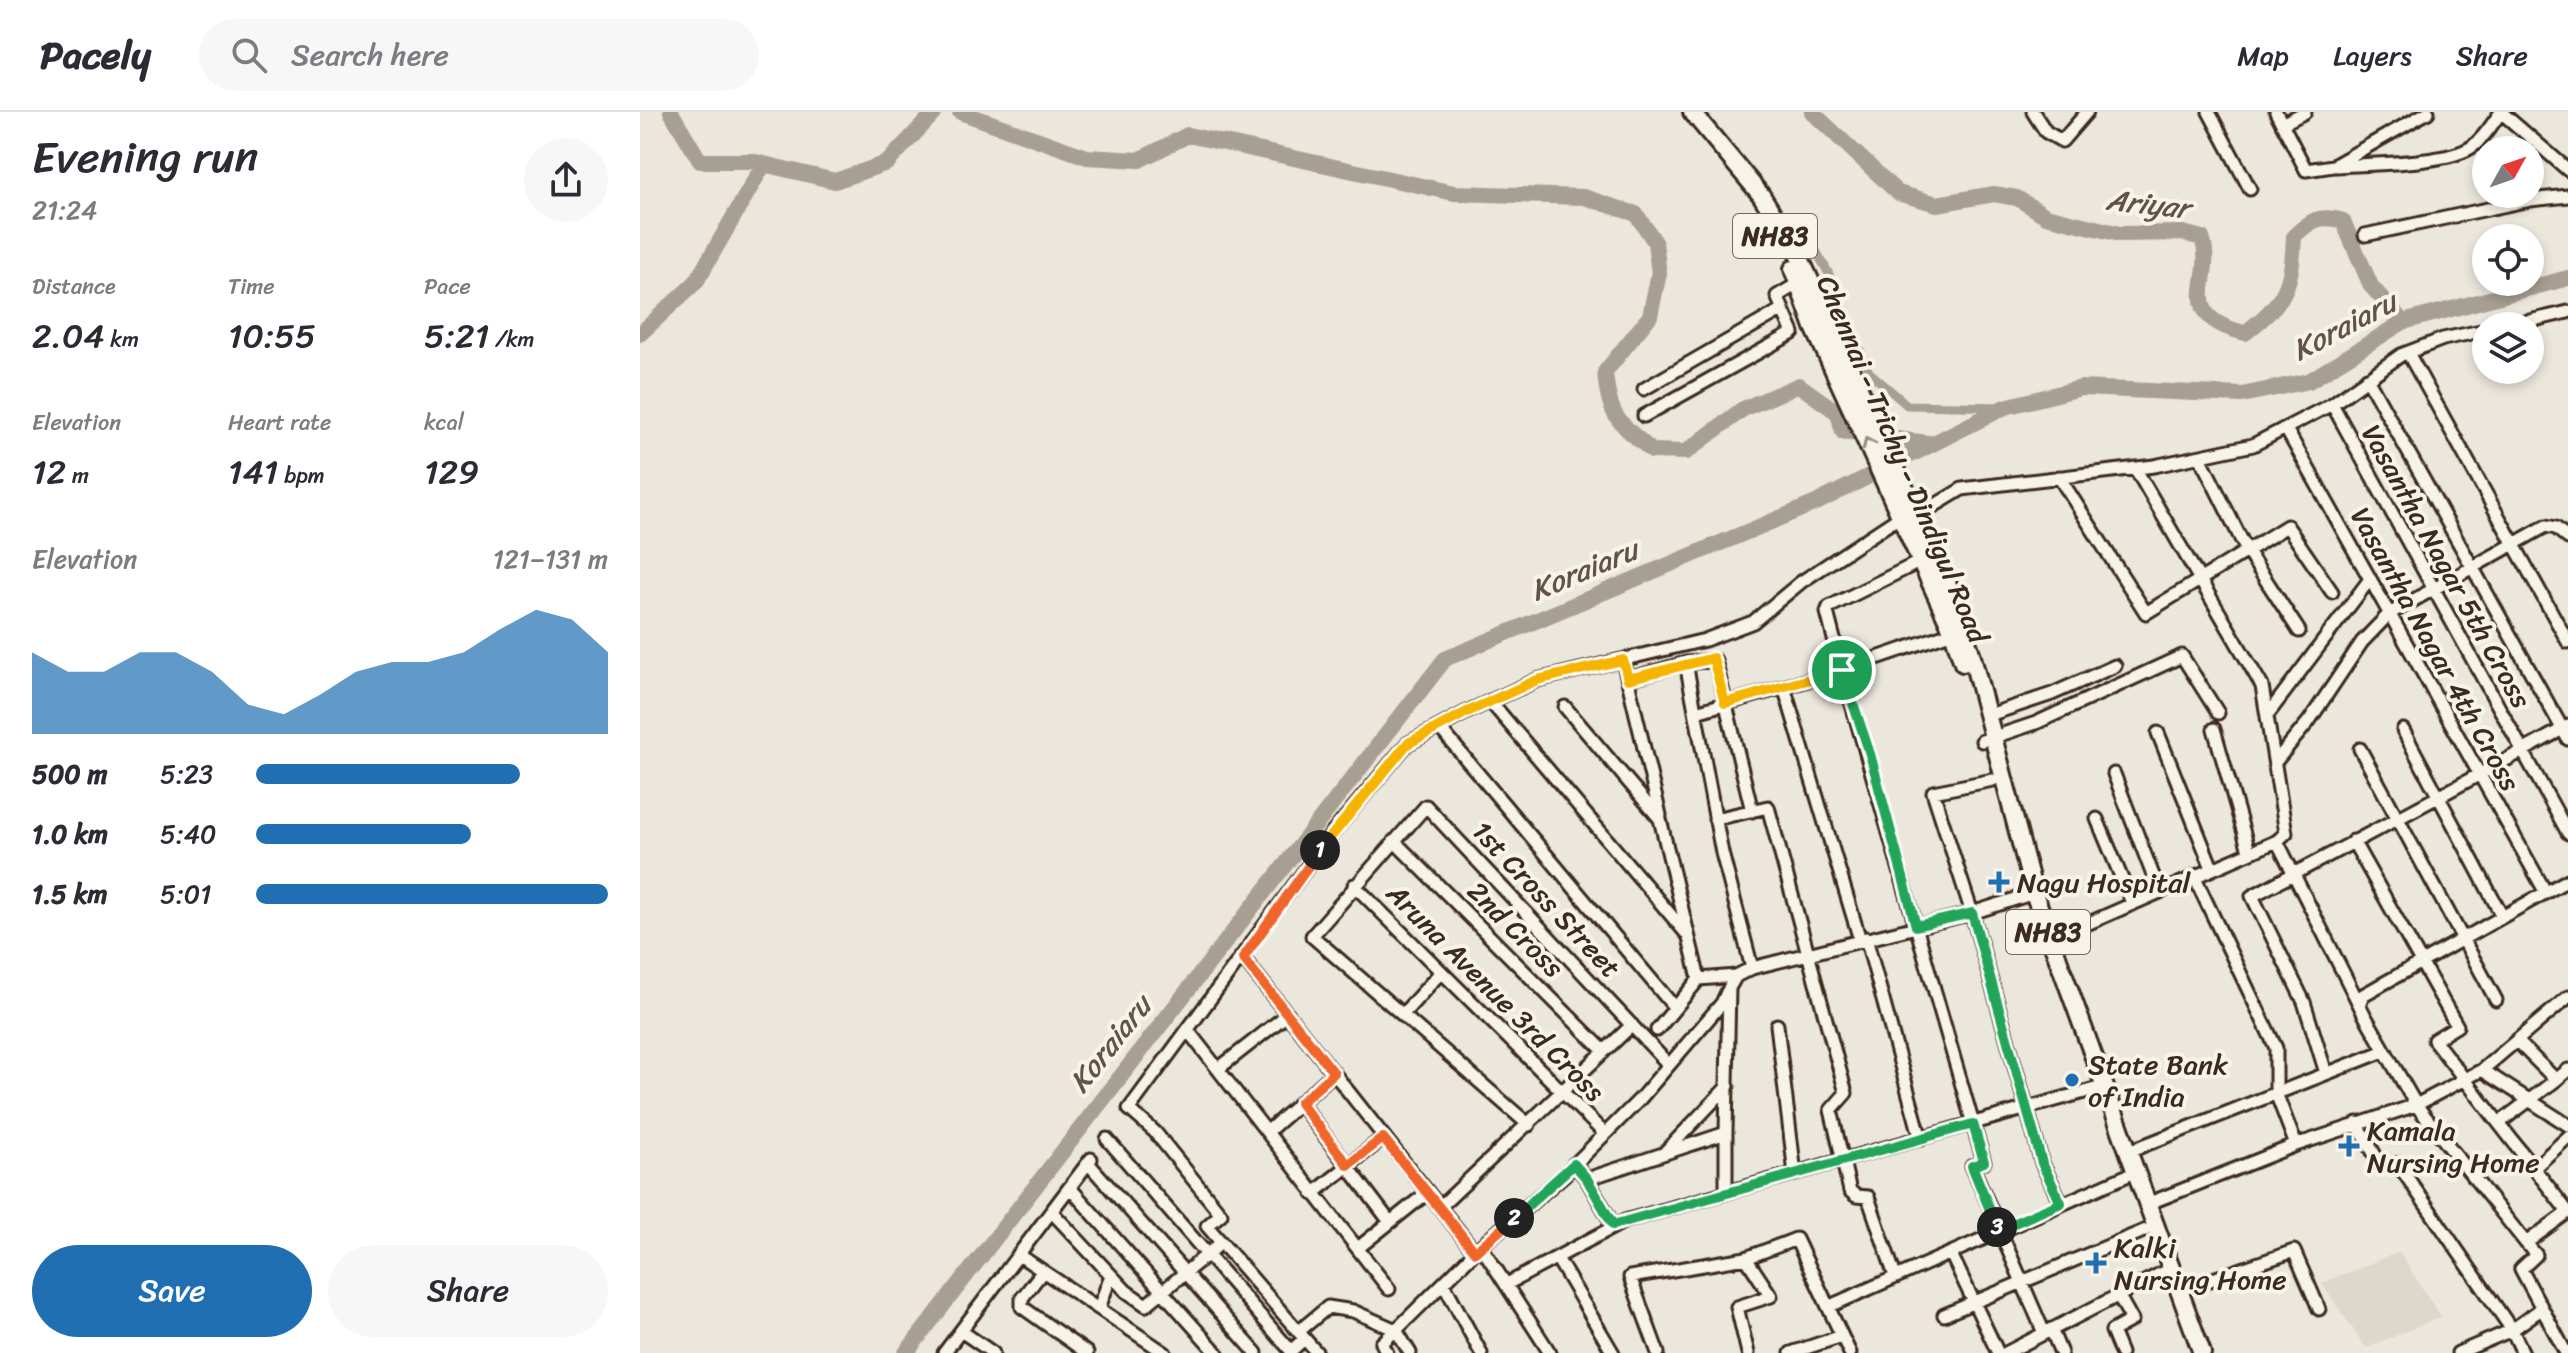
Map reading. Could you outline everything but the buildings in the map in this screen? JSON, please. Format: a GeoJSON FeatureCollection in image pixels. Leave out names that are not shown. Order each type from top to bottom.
{"type":"FeatureCollection","features":[{"type":"Feature","properties":{"kind":"highway","name":"Chennai - Trichy - Dindigul Road"},"geometry":{"type":"LineString","coordinates":[[1681,112],[1741,185],[1782,248],[1958,610],[1986,716],[1993,780],[2030,895],[2095,1089],[2147,1204],[2202,1353]]}},
{"type":"Feature","properties":{"kind":"highway","name":"Chennai - Trichy - Dindigul Road"},"geometry":{"type":"LineString","coordinates":[[1692,112],[1761,195],[1799,256],[1845,375]]}},
{"type":"Feature","properties":{"kind":"highway","name":"Chennai - Trichy - Dindigul Road"},"geometry":{"type":"LineString","coordinates":[[1908,511],[1921,561],[1953,632],[2030,895],[2050,940],[2123,1153],[2126,1176],[2192,1353]]}},
{"type":"Feature","properties":{"kind":"street"},"geometry":{"type":"LineString","coordinates":[[2033,112],[2046,132],[2062,141],[2087,112]]}},
{"type":"Feature","properties":{"kind":"street"},"geometry":{"type":"LineString","coordinates":[[2209,112],[2250,189]]}},
{"type":"Feature","properties":{"kind":"street"},"geometry":{"type":"LineString","coordinates":[[2276,112],[2306,170],[2403,162],[2462,153],[2475,146],[2501,112],[2568,170]]}},
{"type":"Feature","properties":{"kind":"street"},"geometry":{"type":"LineString","coordinates":[[2282,124],[2305,112]]}},
{"type":"Feature","properties":{"kind":"street"},"geometry":{"type":"LineString","coordinates":[[2333,166],[2428,112]]}},
{"type":"Feature","properties":{"kind":"street"},"geometry":{"type":"LineString","coordinates":[[2365,235],[2530,200],[2568,196]]}},
{"type":"Feature","properties":{"kind":"street"},"geometry":{"type":"LineString","coordinates":[[1644,416],[1793,333],[1777,296],[1799,283]]}},
{"type":"Feature","properties":{"kind":"street"},"geometry":{"type":"LineString","coordinates":[[1644,389],[1783,309]]}},
{"type":"Feature","properties":{"kind":"street"},"geometry":{"type":"LineString","coordinates":[[2544,318],[2568,312]]}},
{"type":"Feature","properties":{"kind":"street"},"geometry":{"type":"LineString","coordinates":[[1317,1353],[1207,1226],[1221,1214],[1155,1132],[1129,1109],[1189,1032],[1331,835],[1407,744],[1537,680],[1705,640],[1753,622],[1801,582],[1908,511],[1962,489],[2135,468],[2253,445],[2332,404],[2408,353],[2443,339],[2472,333]]}},
{"type":"Feature","properties":{"kind":"street"},"geometry":{"type":"LineString","coordinates":[[2408,353],[2568,642]]}},
{"type":"Feature","properties":{"kind":"street"},"geometry":{"type":"LineString","coordinates":[[2326,1073],[2304,1002],[2252,896],[2395,818],[2438,799],[2521,752],[2566,731],[2367,378]]}},
{"type":"Feature","properties":{"kind":"street","name":"Vasantha Nagar 5th Cross"},"geometry":{"type":"LineString","coordinates":[[2332,404],[2568,833]]}},
{"type":"Feature","properties":{"kind":"street","name":"Vasantha Nagar 4th Cross"},"geometry":{"type":"LineString","coordinates":[[2286,429],[2545,891]]}},
{"type":"Feature","properties":{"kind":"street"},"geometry":{"type":"LineString","coordinates":[[2200,457],[2247,551],[2299,631]]}},
{"type":"Feature","properties":{"kind":"street"},"geometry":{"type":"LineString","coordinates":[[2050,940],[2277,841],[2286,833],[2262,686],[2135,468]]}},
{"type":"Feature","properties":{"kind":"street"},"geometry":{"type":"LineString","coordinates":[[2059,477],[2146,613],[2287,526],[2332,592]]}},
{"type":"Feature","properties":{"kind":"street"},"geometry":{"type":"LineString","coordinates":[[2276,761],[2309,721],[2362,642],[2389,614],[2546,526],[2556,528],[2568,538]]}},
{"type":"Feature","properties":{"kind":"street"},"geometry":{"type":"LineString","coordinates":[[1921,561],[1829,607],[1827,612],[1984,1162],[1972,1166],[2019,1283],[2061,1353]]}},
{"type":"Feature","properties":{"kind":"street"},"geometry":{"type":"LineString","coordinates":[[2269,720],[2370,579]]}},
{"type":"Feature","properties":{"kind":"street"},"geometry":{"type":"LineString","coordinates":[[1696,712],[1842,670],[1953,632]]}},
{"type":"Feature","properties":{"kind":"street"},"geometry":{"type":"LineString","coordinates":[[1987,740],[2036,723],[2182,656],[2218,713]]}},
{"type":"Feature","properties":{"kind":"street"},"geometry":{"type":"LineString","coordinates":[[1623,660],[1699,979]]}},
{"type":"Feature","properties":{"kind":"street"},"geometry":{"type":"LineString","coordinates":[[1628,679],[1686,663],[1715,660],[1752,811]]}},
{"type":"Feature","properties":{"kind":"street"},"geometry":{"type":"LineString","coordinates":[[1686,663],[1715,819],[1752,968]]}},
{"type":"Feature","properties":{"kind":"street"},"geometry":{"type":"LineString","coordinates":[[1986,716],[2052,694],[2115,666]]}},
{"type":"Feature","properties":{"kind":"street"},"geometry":{"type":"LineString","coordinates":[[1784,687],[1863,939],[1921,1139]]}},
{"type":"Feature","properties":{"kind":"street"},"geometry":{"type":"LineString","coordinates":[[1490,701],[1688,935]]}},
{"type":"Feature","properties":{"kind":"street"},"geometry":{"type":"LineString","coordinates":[[1565,707],[1660,819]]}},
{"type":"Feature","properties":{"kind":"street"},"geometry":{"type":"LineString","coordinates":[[1439,727],[1675,1008]]}},
{"type":"Feature","properties":{"kind":"street"},"geometry":{"type":"LineString","coordinates":[[2214,729],[2249,851]]}},
{"type":"Feature","properties":{"kind":"street"},"geometry":{"type":"LineString","coordinates":[[2403,730],[2502,916]]}},
{"type":"Feature","properties":{"kind":"street"},"geometry":{"type":"LineString","coordinates":[[2158,733],[2212,868]]}},
{"type":"Feature","properties":{"kind":"street"},"geometry":{"type":"LineString","coordinates":[[2360,749],[2496,1000]]}},
{"type":"Feature","properties":{"kind":"street"},"geometry":{"type":"LineString","coordinates":[[2114,774],[2159,891]]}},
{"type":"Feature","properties":{"kind":"street"},"geometry":{"type":"LineString","coordinates":[[1993,780],[1933,792],[1972,913],[2042,1163],[2061,1203]]}},
{"type":"Feature","properties":{"kind":"street","name":"1st Cross Street"},"geometry":{"type":"LineString","coordinates":[[1394,841],[1426,806],[1669,1065]]}},
{"type":"Feature","properties":{"kind":"street"},"geometry":{"type":"LineString","coordinates":[[1715,819],[1768,807],[1805,954],[1846,1093],[1831,1110],[1850,1191],[1856,1196],[1868,1197],[1895,1276]]}},
{"type":"Feature","properties":{"kind":"street"},"geometry":{"type":"LineString","coordinates":[[2097,819],[2132,903]]}},
{"type":"Feature","properties":{"kind":"street"},"geometry":{"type":"LineString","coordinates":[[1394,841],[1312,936],[1529,1125]]}},
{"type":"Feature","properties":{"kind":"street","name":"2nd Cross"},"geometry":{"type":"LineString","coordinates":[[1394,841],[1604,1051]]}},
{"type":"Feature","properties":{"kind":"street"},"geometry":{"type":"LineString","coordinates":[[2277,841],[2296,873],[2341,970],[2416,1105],[2536,1255],[2521,1269],[2566,1353]]}},
{"type":"Feature","properties":{"kind":"street"},"geometry":{"type":"LineString","coordinates":[[2353,841],[2457,1026],[2434,1040],[2462,1081],[2535,1167],[2568,1212],[2526,1243]]}},
{"type":"Feature","properties":{"kind":"street"},"geometry":{"type":"LineString","coordinates":[[2194,876],[2276,1048],[2276,1093],[2296,1145]]}},
{"type":"Feature","properties":{"kind":"street"},"geometry":{"type":"LineString","coordinates":[[2360,1002],[2363,995],[2568,880]]}},
{"type":"Feature","properties":{"kind":"street","name":"Aruna Avenue 3rd Cross"},"geometry":{"type":"LineString","coordinates":[[1354,885],[1605,1134]]}},
{"type":"Feature","properties":{"kind":"street"},"geometry":{"type":"LineString","coordinates":[[1657,1030],[1699,979],[1736,976],[1752,968],[1972,913],[2030,895]]}},
{"type":"Feature","properties":{"kind":"street"},"geometry":{"type":"LineString","coordinates":[[1243,958],[1383,1138],[1507,1284],[1550,1353]]}},
{"type":"Feature","properties":{"kind":"street"},"geometry":{"type":"LineString","coordinates":[[1403,1014],[1441,972]]}},
{"type":"Feature","properties":{"kind":"street"},"geometry":{"type":"LineString","coordinates":[[1387,1353],[1382,1343],[1478,1249],[1605,1134],[1669,1065],[1722,1003],[1736,976]]}},
{"type":"Feature","properties":{"kind":"street"},"geometry":{"type":"LineString","coordinates":[[1726,1193],[1729,988]]}},
{"type":"Feature","properties":{"kind":"street"},"geometry":{"type":"LineString","coordinates":[[2147,1204],[2296,1145],[2416,1105],[2482,1070],[2568,997]]}},
{"type":"Feature","properties":{"kind":"street"},"geometry":{"type":"LineString","coordinates":[[1218,1069],[1288,1014]]}},
{"type":"Feature","properties":{"kind":"street"},"geometry":{"type":"LineString","coordinates":[[1440,1207],[1632,1025]]}},
{"type":"Feature","properties":{"kind":"street"},"geometry":{"type":"LineString","coordinates":[[1777,1025],[1795,1174]]}},
{"type":"Feature","properties":{"kind":"street"},"geometry":{"type":"LineString","coordinates":[[1189,1032],[1389,1289]]}},
{"type":"Feature","properties":{"kind":"street"},"geometry":{"type":"LineString","coordinates":[[2517,1041],[2556,1080]]}},
{"type":"Feature","properties":{"kind":"street"},"geometry":{"type":"LineString","coordinates":[[2123,1153],[2384,1051]]}},
{"type":"Feature","properties":{"kind":"street"},"geometry":{"type":"LineString","coordinates":[[2482,1070],[2568,1125]]}},
{"type":"Feature","properties":{"kind":"street"},"geometry":{"type":"LineString","coordinates":[[2499,1123],[2568,1070]]}},
{"type":"Feature","properties":{"kind":"street"},"geometry":{"type":"LineString","coordinates":[[1267,1132],[1334,1073]]}},
{"type":"Feature","properties":{"kind":"street"},"geometry":{"type":"LineString","coordinates":[[1663,1154],[1728,1086]]}},
{"type":"Feature","properties":{"kind":"street"},"geometry":{"type":"LineString","coordinates":[[1507,1284],[1613,1225],[2095,1089]]}},
{"type":"Feature","properties":{"kind":"street"},"geometry":{"type":"LineString","coordinates":[[1300,1103],[1390,1222]]}},
{"type":"Feature","properties":{"kind":"street"},"geometry":{"type":"LineString","coordinates":[[2357,1123],[2381,1166],[2398,1164],[2512,1330],[2523,1353]]}},
{"type":"Feature","properties":{"kind":"street"},"geometry":{"type":"LineString","coordinates":[[1587,1179],[1726,1133]]}},
{"type":"Feature","properties":{"kind":"street"},"geometry":{"type":"LineString","coordinates":[[2535,1167],[2568,1137]]}},
{"type":"Feature","properties":{"kind":"street"},"geometry":{"type":"LineString","coordinates":[[1313,1194],[1383,1138]]}},
{"type":"Feature","properties":{"kind":"street"},"geometry":{"type":"LineString","coordinates":[[1107,1139],[1289,1352],[1328,1307],[1353,1311],[1396,1330],[1410,1353]]}},
{"type":"Feature","properties":{"kind":"street"},"geometry":{"type":"LineString","coordinates":[[944,1353],[1090,1161],[1256,1353]]}},
{"type":"Feature","properties":{"kind":"street"},"geometry":{"type":"LineString","coordinates":[[1574,1164],[1587,1179],[1613,1225]]}},
{"type":"Feature","properties":{"kind":"street"},"geometry":{"type":"LineString","coordinates":[[1830,1306],[2126,1176]]}},
{"type":"Feature","properties":{"kind":"street"},"geometry":{"type":"LineString","coordinates":[[1070,1188],[1217,1353]]}},
{"type":"Feature","properties":{"kind":"street"},"geometry":{"type":"LineString","coordinates":[[1358,1248],[1428,1192]]}},
{"type":"Feature","properties":{"kind":"street"},"geometry":{"type":"LineString","coordinates":[[1052,1212],[1135,1300],[1146,1305],[1221,1243]]}},
{"type":"Feature","properties":{"kind":"street"},"geometry":{"type":"LineString","coordinates":[[1944,1315],[2146,1230]]}},
{"type":"Feature","properties":{"kind":"street"},"geometry":{"type":"LineString","coordinates":[[1658,1353],[1630,1277],[1746,1258],[1796,1239],[1850,1353]]}},
{"type":"Feature","properties":{"kind":"street"},"geometry":{"type":"LineString","coordinates":[[2178,1291],[2294,1251],[2319,1309]]}},
{"type":"Feature","properties":{"kind":"street"},"geometry":{"type":"LineString","coordinates":[[1951,1254],[1998,1353]]}},
{"type":"Feature","properties":{"kind":"street"},"geometry":{"type":"LineString","coordinates":[[1019,1255],[1158,1351]]}},
{"type":"Feature","properties":{"kind":"street"},"geometry":{"type":"LineString","coordinates":[[1557,1258],[1613,1353]]}},
{"type":"Feature","properties":{"kind":"street"},"geometry":{"type":"LineString","coordinates":[[1746,1258],[1771,1296],[1737,1307],[1748,1353]]}},
{"type":"Feature","properties":{"kind":"street"},"geometry":{"type":"LineString","coordinates":[[1043,1271],[1022,1298],[1022,1307],[1087,1353]]}},
{"type":"Feature","properties":{"kind":"street"},"geometry":{"type":"LineString","coordinates":[[2006,1353],[2117,1293],[2162,1273]]}},
{"type":"Feature","properties":{"kind":"street"},"geometry":{"type":"LineString","coordinates":[[1099,1308],[1111,1275]]}},
{"type":"Feature","properties":{"kind":"street"},"geometry":{"type":"LineString","coordinates":[[1444,1284],[1481,1353]]}},
{"type":"Feature","properties":{"kind":"street"},"geometry":{"type":"LineString","coordinates":[[2117,1293],[2132,1320],[2112,1331],[2121,1353]]}},
{"type":"Feature","properties":{"kind":"street"},"geometry":{"type":"LineString","coordinates":[[2458,1353],[2512,1330],[2541,1309]]}},
{"type":"Feature","properties":{"kind":"street"},"geometry":{"type":"LineString","coordinates":[[961,1331],[993,1353]]}},
{"type":"Feature","properties":{"kind":"street"},"geometry":{"type":"LineString","coordinates":[[1791,1353],[1842,1336]]}},
{"type":"Feature","properties":{"kind":"shaded area"},"geometry":{"type":"Polygon","coordinates":[[[2399,1252],[2441,1317],[2366,1348],[2321,1283],[2399,1252]]]}},
{"type":"Feature","properties":{"kind":"waterway"},"geometry":{"type":"LineString","coordinates":[[671,112],[700,161],[751,161],[835,181],[887,163],[935,112]]}},
{"type":"Feature","properties":{"kind":"waterway"},"geometry":{"type":"LineString","coordinates":[[960,112],[1087,157],[1139,160],[1188,135],[1454,193],[1584,197],[1636,214],[1655,242],[1659,273],[1650,316],[1605,372],[1613,410],[1631,433],[1652,451],[1686,452],[1743,409],[1799,385],[1838,413],[1843,432],[1928,443]]}},
{"type":"Feature","properties":{"kind":"waterway","name":"Ariyar"},"geometry":{"type":"LineString","coordinates":[[1812,112],[1898,193],[1937,204],[1994,194],[2017,198],[2046,216],[2120,234],[2183,233],[2202,238],[2205,253],[2203,306],[2210,317],[2223,326],[2245,333],[2270,312],[2284,292],[2291,268],[2294,236],[2316,220],[2328,218],[2343,221],[2371,286],[2403,322]]}},
{"type":"Feature","properties":{"kind":"waterway"},"geometry":{"type":"LineString","coordinates":[[640,334],[696,282],[764,164]]}},
{"type":"Feature","properties":{"kind":"waterway"},"geometry":{"type":"LineString","coordinates":[[1797,218],[1828,272],[1869,372],[1907,405],[2005,407]]}},
{"type":"Feature","properties":{"kind":"waterway","name":"Koraiaru"},"geometry":{"type":"LineString","coordinates":[[906,1353],[1445,659],[1818,502],[2005,407],[2081,388],[2242,395],[2309,381],[2403,322],[2568,278]]}},
{"type":"Feature","properties":{"kind":"place","name":"Nagu Hospital"},"geometry":{"type":"Point","coordinates":[1999,882]}},
{"type":"Feature","properties":{"kind":"place","name":"State Bank of India"},"geometry":{"type":"Point","coordinates":[2072,1080]}},
{"type":"Feature","properties":{"kind":"place","name":"Kamala Nursing Home"},"geometry":{"type":"Point","coordinates":[2349,1146]}},
{"type":"Feature","properties":{"kind":"place","name":"Kalki Nursing Home"},"geometry":{"type":"Point","coordinates":[2096,1263]}},
{"type":"Feature","properties":{"kind":"route"},"geometry":{"type":"LineString","coordinates":[[1713,658],[1725,703],[1842,670],[1870,754],[1916,926],[1972,913],[2042,1163],[2061,1203],[1998,1230],[1972,1166],[1984,1162],[1973,1124],[1613,1225],[1587,1179],[1574,1164],[1475,1252],[1383,1138],[1348,1165],[1300,1103],[1334,1073],[1243,958],[1331,835],[1407,744],[1537,680],[1623,660],[1628,679],[1713,658]]}}]}
